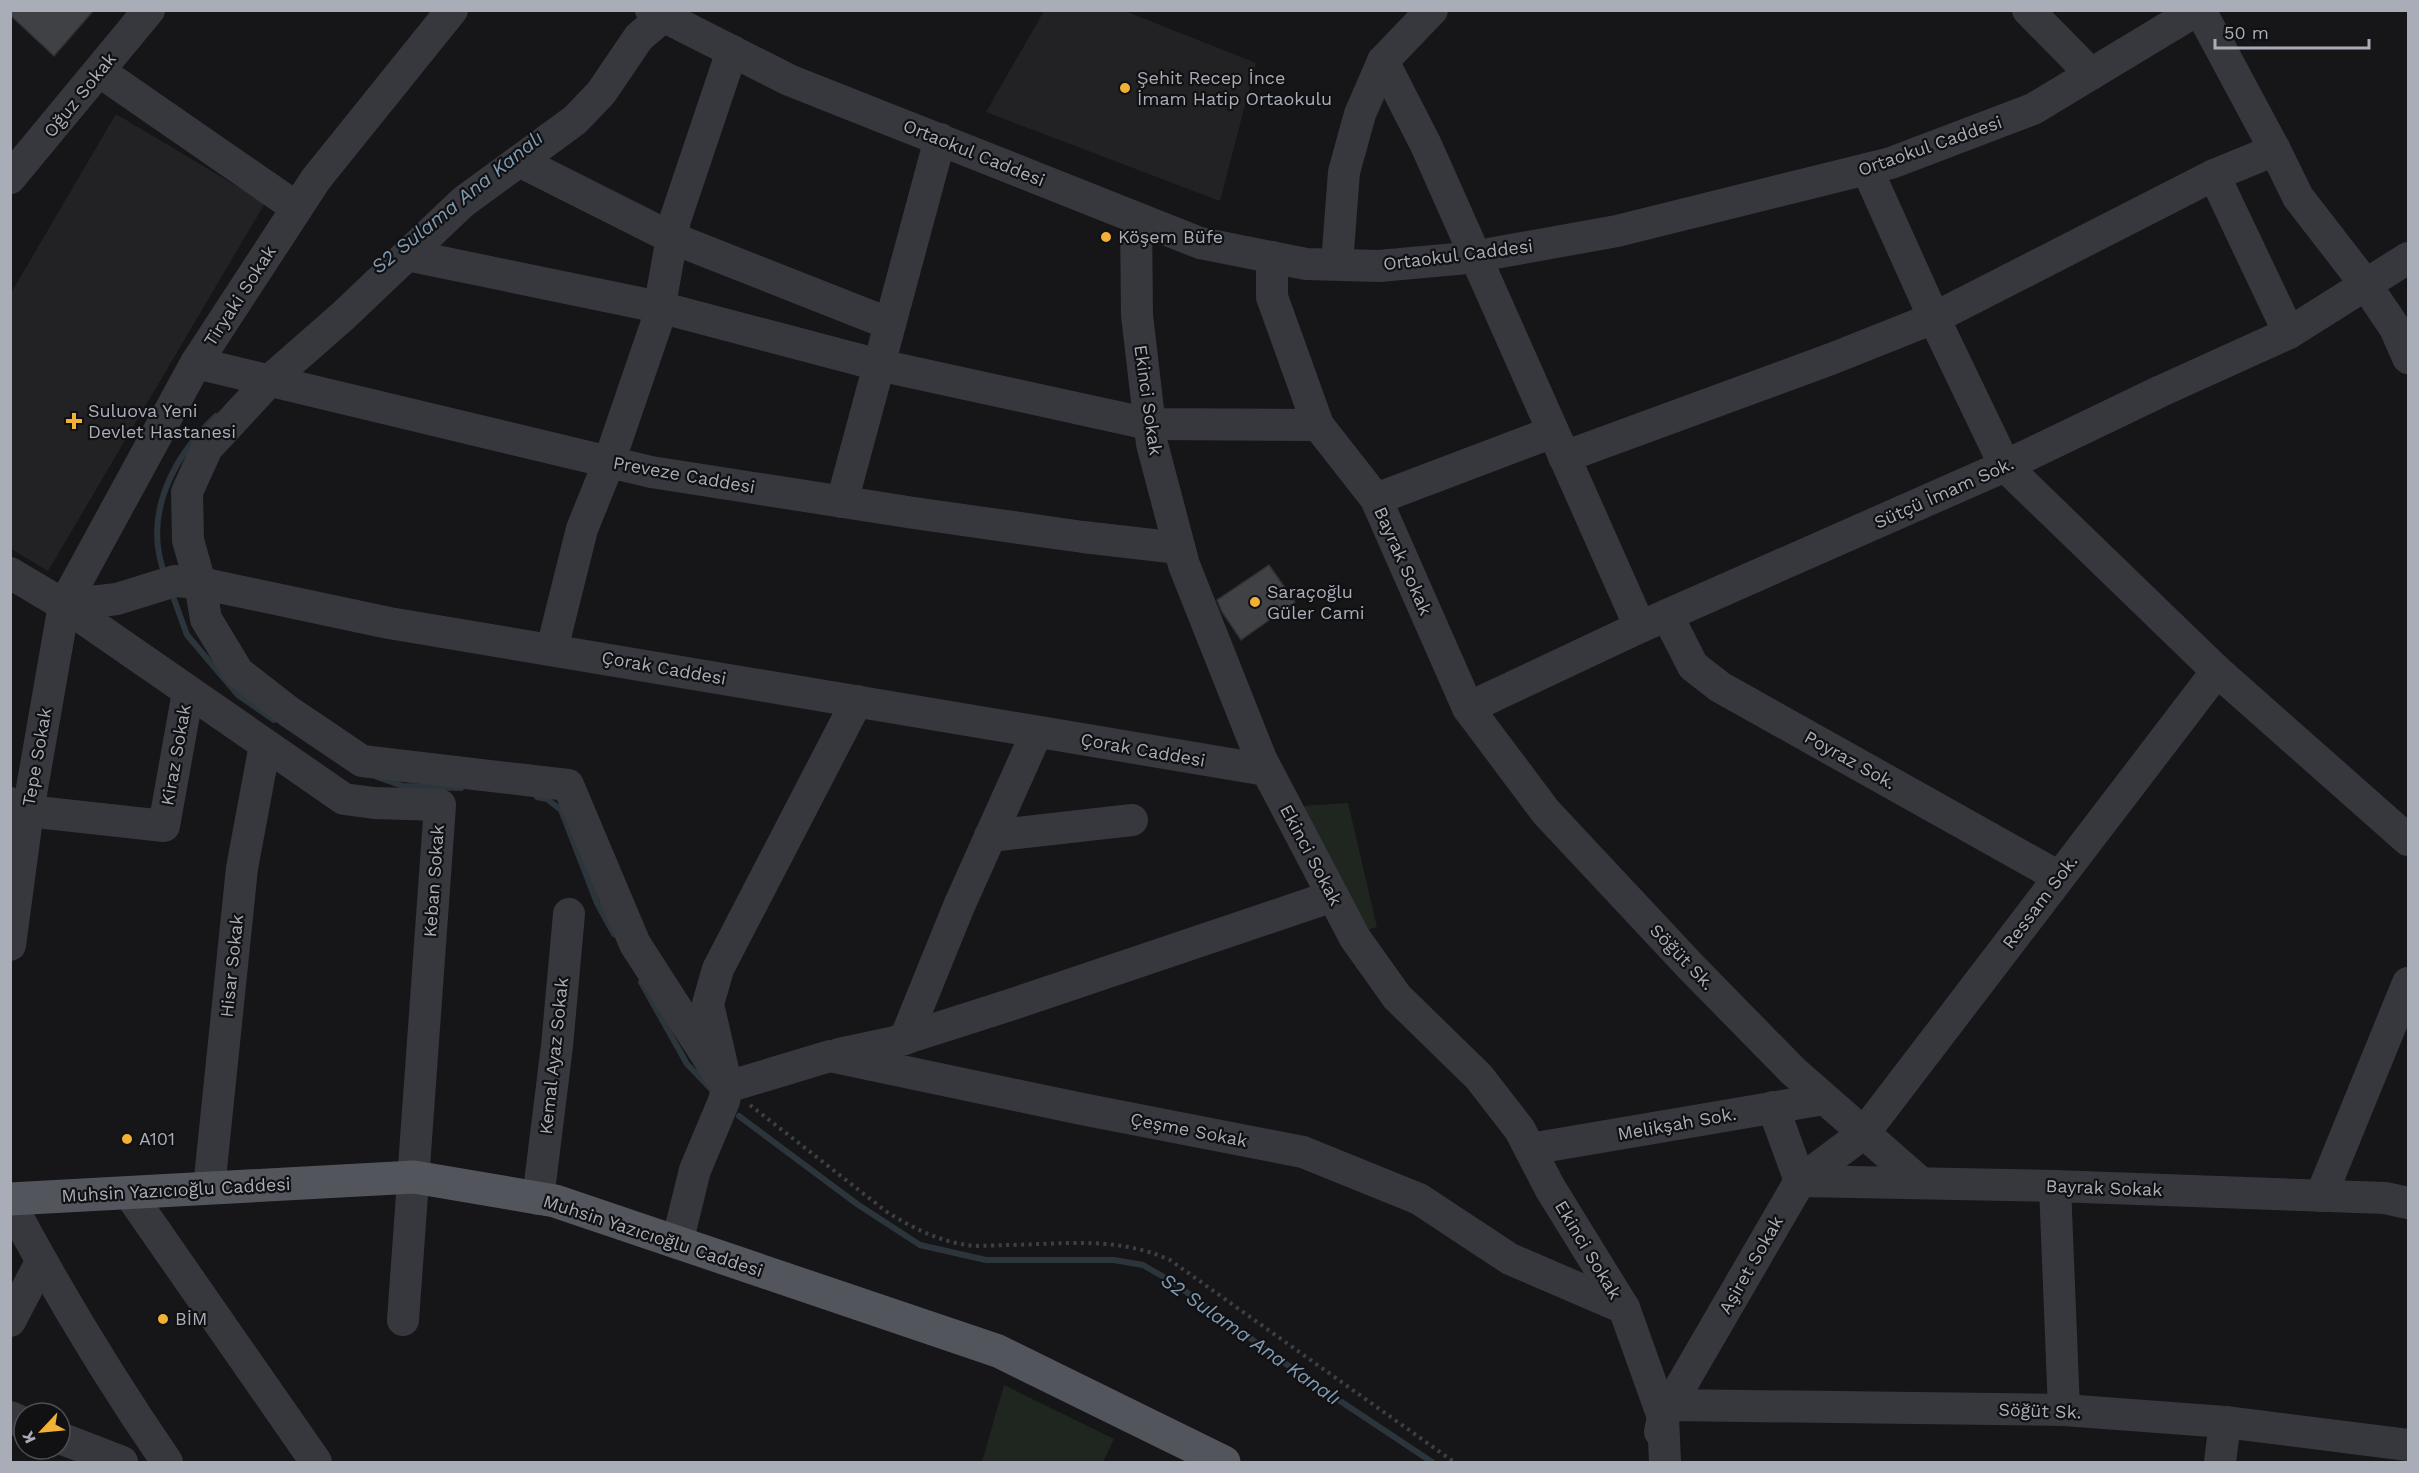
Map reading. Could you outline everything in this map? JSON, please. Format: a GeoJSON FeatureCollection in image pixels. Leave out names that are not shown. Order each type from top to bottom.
{"type":"FeatureCollection","features":[{"type":"Feature","properties":{"kind":"main road","name":"Muhsin Yazıcıoğlu Caddesi"},"geometry":{"type":"LineString","coordinates":[[10,1201],[414,1177],[555,1202],[998,1351],[1224,1462]]}},
{"type":"Feature","properties":{"kind":"street","name":"Oğuz Sokak"},"geometry":{"type":"LineString","coordinates":[[10,178],[149,10]]}},
{"type":"Feature","properties":{"kind":"street","name":"Tiryaki Sokak"},"geometry":{"type":"LineString","coordinates":[[64,605],[196,363],[297,208],[316,179],[452,10]]}},
{"type":"Feature","properties":{"kind":"street"},"geometry":{"type":"LineString","coordinates":[[1337,264],[1344,172],[1360,114],[1383,61],[1432,10]]}},
{"type":"Feature","properties":{"kind":"street"},"geometry":{"type":"LineString","coordinates":[[2028,10],[2091,74]]}},
{"type":"Feature","properties":{"kind":"street"},"geometry":{"type":"LineString","coordinates":[[2198,10],[2276,150],[2298,197],[2366,285],[2395,328],[2409,358]]}},
{"type":"Feature","properties":{"kind":"street","name":"Ortaokul Caddesi"},"geometry":{"type":"LineString","coordinates":[[661,12],[789,80],[1200,243],[1306,264],[1378,266],[1474,256],[1617,231],[1891,163],[2033,109],[2198,10]]}},
{"type":"Feature","properties":{"kind":"street"},"geometry":{"type":"LineString","coordinates":[[661,12],[639,37],[601,93],[575,120],[463,202],[343,316],[270,380],[207,448],[187,492],[188,540],[201,583],[206,619],[237,672],[288,711],[362,761],[568,785],[635,944],[728,1087]]}},
{"type":"Feature","properties":{"kind":"street"},"geometry":{"type":"LineString","coordinates":[[552,649],[582,529],[609,462],[657,322],[675,220],[732,51]]}},
{"type":"Feature","properties":{"kind":"street","name":"Poyraz Sok."},"geometry":{"type":"LineString","coordinates":[[1383,61],[1426,146],[1559,445],[1654,621],[1693,666],[1720,687],[2059,877]]}},
{"type":"Feature","properties":{"kind":"street"},"geometry":{"type":"LineString","coordinates":[[99,71],[297,208]]}},
{"type":"Feature","properties":{"kind":"street"},"geometry":{"type":"LineString","coordinates":[[842,502],[940,139]]}},
{"type":"Feature","properties":{"kind":"street"},"geometry":{"type":"LineString","coordinates":[[1376,499],[1559,445],[1820,363],[1934,318],[2214,175],[2276,150]]}},
{"type":"Feature","properties":{"kind":"street"},"geometry":{"type":"LineString","coordinates":[[519,161],[672,238],[890,324]]}},
{"type":"Feature","properties":{"kind":"street"},"geometry":{"type":"LineString","coordinates":[[1867,169],[1934,318],[2005,466],[2217,671],[2409,840]]}},
{"type":"Feature","properties":{"kind":"street"},"geometry":{"type":"LineString","coordinates":[[2214,175],[2289,333]]}},
{"type":"Feature","properties":{"kind":"street","name":"Ekinci Sokak"},"geometry":{"type":"LineString","coordinates":[[1137,218],[1137,315],[1152,444],[1184,565],[1266,770],[1355,938],[1397,998],[1479,1077],[1520,1130],[1550,1188],[1624,1308],[1666,1411]]}},
{"type":"Feature","properties":{"kind":"street"},"geometry":{"type":"LineString","coordinates":[[407,255],[659,308],[879,365],[1149,424],[1318,425]]}},
{"type":"Feature","properties":{"kind":"street","name":"Bayrak Sokak"},"geometry":{"type":"LineString","coordinates":[[1272,257],[1272,297],[1318,425],[1376,499],[1468,708]]}},
{"type":"Feature","properties":{"kind":"street","name":"Sütçü İmam Sok."},"geometry":{"type":"LineString","coordinates":[[1468,708],[1654,621],[2005,466],[2289,333],[2409,258]]}},
{"type":"Feature","properties":{"kind":"street","name":"Preveze Caddesi"},"geometry":{"type":"LineString","coordinates":[[196,363],[651,472],[1083,537],[1179,548]]}},
{"type":"Feature","properties":{"kind":"street","name":"Keban Sokak"},"geometry":{"type":"LineString","coordinates":[[10,573],[64,605],[344,799],[374,803],[440,805],[435,849],[414,1177]]}},
{"type":"Feature","properties":{"kind":"street","name":"Çorak Caddesi"},"geometry":{"type":"LineString","coordinates":[[64,605],[117,599],[175,581],[201,583],[389,623],[1266,770]]}},
{"type":"Feature","properties":{"kind":"street","name":"Tepe Sokak"},"geometry":{"type":"LineString","coordinates":[[10,945],[19,807],[64,605]]}},
{"type":"Feature","properties":{"kind":"street","name":"Ressam Sok."},"geometry":{"type":"LineString","coordinates":[[1864,1133],[2217,671]]}},
{"type":"Feature","properties":{"kind":"street","name":"Kiraz Sokak"},"geometry":{"type":"LineString","coordinates":[[19,807],[164,826],[188,692]]}},
{"type":"Feature","properties":{"kind":"street"},"geometry":{"type":"LineString","coordinates":[[677,1243],[694,1170],[728,1087],[708,1004],[718,969],[858,701]]}},
{"type":"Feature","properties":{"kind":"street","name":"Söğüt Sk."},"geometry":{"type":"LineString","coordinates":[[1468,708],[1546,812],[1692,968],[1793,1071],[1921,1183]]}},
{"type":"Feature","properties":{"kind":"street"},"geometry":{"type":"LineString","coordinates":[[905,1038],[1036,732]]}},
{"type":"Feature","properties":{"kind":"street","name":"Hisar Sokak"},"geometry":{"type":"LineString","coordinates":[[209,1188],[242,868],[265,746]]}},
{"type":"Feature","properties":{"kind":"street"},"geometry":{"type":"LineString","coordinates":[[990,836],[1132,820]]}},
{"type":"Feature","properties":{"kind":"street"},"geometry":{"type":"LineString","coordinates":[[830,1056],[905,1038],[1333,896]]}},
{"type":"Feature","properties":{"kind":"street","name":"Kemal Ayaz Sokak"},"geometry":{"type":"LineString","coordinates":[[538,1199],[557,1046],[569,914]]}},
{"type":"Feature","properties":{"kind":"street"},"geometry":{"type":"LineString","coordinates":[[2321,1196],[2409,983]]}},
{"type":"Feature","properties":{"kind":"street","name":"Çeşme Sokak"},"geometry":{"type":"LineString","coordinates":[[728,1087],[830,1056],[1082,1109],[1303,1152],[1419,1199],[1510,1258],[1624,1308]]}},
{"type":"Feature","properties":{"kind":"street","name":"Melikşah Sok."},"geometry":{"type":"LineString","coordinates":[[1530,1149],[1824,1099]]}},
{"type":"Feature","properties":{"kind":"street"},"geometry":{"type":"LineString","coordinates":[[1773,1107],[1800,1181]]}},
{"type":"Feature","properties":{"kind":"street","name":"Aşiret Sokak"},"geometry":{"type":"LineString","coordinates":[[1656,1462],[1666,1411],[1800,1181],[1864,1133]]}},
{"type":"Feature","properties":{"kind":"street"},"geometry":{"type":"LineString","coordinates":[[403,1320],[414,1177]]}},
{"type":"Feature","properties":{"kind":"street","name":"Bayrak Sokak"},"geometry":{"type":"LineString","coordinates":[[1800,1181],[2055,1186],[2385,1198],[2409,1203]]}},
{"type":"Feature","properties":{"kind":"street"},"geometry":{"type":"LineString","coordinates":[[2055,1186],[2064,1410]]}},
{"type":"Feature","properties":{"kind":"street"},"geometry":{"type":"LineString","coordinates":[[129,1193],[316,1462]]}},
{"type":"Feature","properties":{"kind":"street"},"geometry":{"type":"LineString","coordinates":[[10,1201],[41,1262],[96,1356],[167,1462]]}},
{"type":"Feature","properties":{"kind":"street"},"geometry":{"type":"LineString","coordinates":[[10,1321],[41,1262]]}},
{"type":"Feature","properties":{"kind":"street","name":"Söğüt Sk."},"geometry":{"type":"LineString","coordinates":[[1666,1411],[2064,1410],[2225,1422],[2409,1445]]}},
{"type":"Feature","properties":{"kind":"street"},"geometry":{"type":"LineString","coordinates":[[1665,1462],[1666,1411]]}},
{"type":"Feature","properties":{"kind":"street"},"geometry":{"type":"LineString","coordinates":[[2220,1462],[2225,1422]]}},
{"type":"Feature","properties":{"kind":"street"},"geometry":{"type":"LineString","coordinates":[[72,1443],[122,1462]]}},
{"type":"Feature","properties":{"kind":"path"},"geometry":{"type":"LineString","coordinates":[[728,1087],[887,1212],[933,1235],[968,1245],[1119,1244],[1153,1252],[1170,1260],[1454,1462]]}},
{"type":"Feature","properties":{"kind":"shaded area","name":"Şehit Recep İnce İmam Hatip Ortaokulu"},"geometry":{"type":"Polygon","coordinates":[[[1044,11],[1125,11],[1256,63],[1220,201],[986,112],[1044,11]]]}},
{"type":"Feature","properties":{"kind":"shaded area","name":"Suluova Yeni Devlet Hastanesi"},"geometry":{"type":"Polygon","coordinates":[[[116,114],[265,203],[48,571],[11,549],[11,293],[116,114]]]}},
{"type":"Feature","properties":{"kind":"shaded area"},"geometry":{"type":"Polygon","coordinates":[[[1348,803],[1377,927],[1367,930],[1302,806],[1348,803]]]}},
{"type":"Feature","properties":{"kind":"shaded area"},"geometry":{"type":"Polygon","coordinates":[[[1004,1385],[1114,1439],[1103,1462],[982,1462],[1004,1385]]]}},
{"type":"Feature","properties":{"kind":"building"},"geometry":{"type":"Polygon","coordinates":[[[10,10],[94,10],[54,56],[10,15],[10,10]]]}},
{"type":"Feature","properties":{"kind":"building","name":"Saraçoğlu Güler Cami"},"geometry":{"type":"Polygon","coordinates":[[[1269,565],[1295,602],[1241,640],[1222,612],[1217,600],[1269,565]]]}},
{"type":"Feature","properties":{"kind":"waterway","name":"S2 Sulama Ana Kanalı"},"geometry":{"type":"LineString","coordinates":[[165,575],[159,553],[157,531],[166,488],[187,450],[216,416]]}},
{"type":"Feature","properties":{"kind":"waterway","name":"S2 Sulama Ana Kanalı"},"geometry":{"type":"LineString","coordinates":[[171,591],[187,635],[238,695],[274,720]]}},
{"type":"Feature","properties":{"kind":"waterway","name":"S2 Sulama Ana Kanalı"},"geometry":{"type":"LineString","coordinates":[[377,777],[403,786],[461,788]]}},
{"type":"Feature","properties":{"kind":"waterway","name":"S2 Sulama Ana Kanalı"},"geometry":{"type":"LineString","coordinates":[[537,797],[547,799],[561,810],[597,903],[614,934]]}},
{"type":"Feature","properties":{"kind":"waterway","name":"S2 Sulama Ana Kanalı"},"geometry":{"type":"LineString","coordinates":[[641,982],[687,1064],[711,1089]]}},
{"type":"Feature","properties":{"kind":"waterway","name":"S2 Sulama Ana Kanalı"},"geometry":{"type":"LineString","coordinates":[[739,1116],[857,1204],[920,1245],[986,1260],[1114,1260],[1143,1265],[1174,1283],[1304,1377],[1432,1462]]}},
{"type":"Feature","properties":{"kind":"place","name":"Şehit Recep İnce İmam Hatip Ortaokulu"},"geometry":{"type":"Point","coordinates":[1125,88]}},
{"type":"Feature","properties":{"kind":"place","name":"Köşem Büfe"},"geometry":{"type":"Point","coordinates":[1106,237]}},
{"type":"Feature","properties":{"kind":"place","name":"Suluova Yeni Devlet Hastanesi"},"geometry":{"type":"Point","coordinates":[74,421]}},
{"type":"Feature","properties":{"kind":"place","name":"Saraçoğlu Güler Cami"},"geometry":{"type":"Point","coordinates":[1255,602]}},
{"type":"Feature","properties":{"kind":"place","name":"A101"},"geometry":{"type":"Point","coordinates":[127,1139]}},
{"type":"Feature","properties":{"kind":"place","name":"BİM"},"geometry":{"type":"Point","coordinates":[163,1319]}}]}
